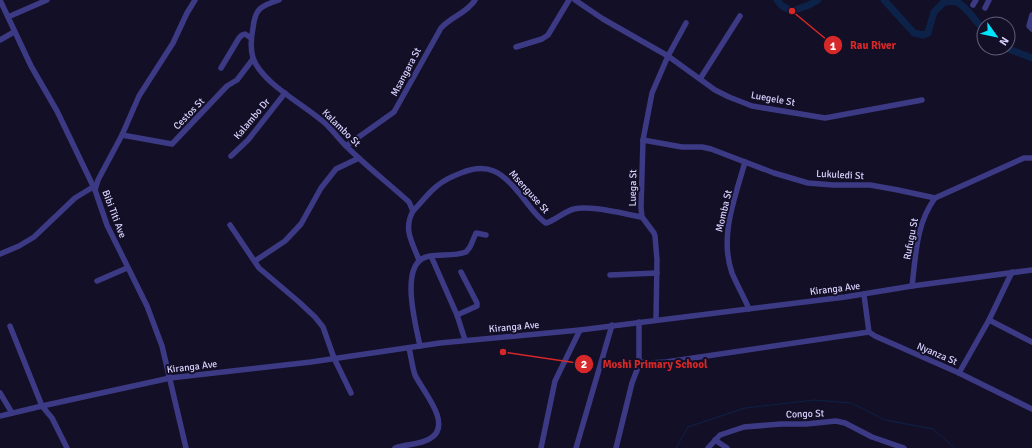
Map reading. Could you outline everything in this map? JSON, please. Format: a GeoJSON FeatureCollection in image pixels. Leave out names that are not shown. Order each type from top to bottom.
{"type":"FeatureCollection","features":[{"type":"Feature","properties":{"kind":"street"},"geometry":{"type":"LineString","coordinates":[[8,17],[47,0]]}},
{"type":"Feature","properties":{"kind":"street","name":"Bibi Titi Ave"},"geometry":{"type":"LineString","coordinates":[[186,448],[162,346],[147,306],[107,225],[94,189],[122,135],[139,96],[173,43],[187,13],[195,0]]}},
{"type":"Feature","properties":{"kind":"street","name":"Kalambo St"},"geometry":{"type":"LineString","coordinates":[[279,0],[264,5],[257,12],[254,21],[251,38],[251,50],[258,68],[266,78],[327,125],[346,146],[409,202],[413,211]]}},
{"type":"Feature","properties":{"kind":"street","name":"Msangara St"},"geometry":{"type":"LineString","coordinates":[[346,146],[394,112],[441,28],[447,21],[466,10],[475,0]]}},
{"type":"Feature","properties":{"kind":"street"},"geometry":{"type":"LineString","coordinates":[[516,47],[542,39],[548,35],[569,0]]}},
{"type":"Feature","properties":{"kind":"street"},"geometry":{"type":"LineString","coordinates":[[985,8],[989,0]]}},
{"type":"Feature","properties":{"kind":"street"},"geometry":{"type":"LineString","coordinates":[[0,254],[19,246],[34,237],[75,198],[94,189],[57,112],[14,32],[1,1]]}},
{"type":"Feature","properties":{"kind":"street","name":"Luegele St"},"geometry":{"type":"LineString","coordinates":[[578,1],[603,19],[668,56],[700,79],[729,97],[752,106],[825,118],[922,100]]}},
{"type":"Feature","properties":{"kind":"street"},"geometry":{"type":"LineString","coordinates":[[1032,14],[1028,26],[1032,28]]}},
{"type":"Feature","properties":{"kind":"street"},"geometry":{"type":"LineString","coordinates":[[700,79],[740,16]]}},
{"type":"Feature","properties":{"kind":"street","name":"Luega St"},"geometry":{"type":"LineString","coordinates":[[656,320],[657,273],[655,236],[654,232],[642,217],[640,208],[643,140],[652,93],[668,56],[686,23]]}},
{"type":"Feature","properties":{"kind":"street"},"geometry":{"type":"LineString","coordinates":[[0,40],[14,32]]}},
{"type":"Feature","properties":{"kind":"street"},"geometry":{"type":"LineString","coordinates":[[221,68],[242,35],[245,34],[251,38]]}},
{"type":"Feature","properties":{"kind":"street","name":"Cestos St"},"geometry":{"type":"LineString","coordinates":[[122,135],[172,144],[227,86],[237,80],[254,59]]}},
{"type":"Feature","properties":{"kind":"street","name":"Kalambo Dr"},"geometry":{"type":"LineString","coordinates":[[231,156],[248,140],[285,93]]}},
{"type":"Feature","properties":{"kind":"street","name":"Lukuledi St"},"geometry":{"type":"LineString","coordinates":[[643,140],[670,145],[711,149],[774,173],[808,183],[870,186],[935,198]]}},
{"type":"Feature","properties":{"kind":"street"},"geometry":{"type":"LineString","coordinates":[[255,261],[285,241],[294,233],[304,220],[321,188],[336,169],[359,158]]}},
{"type":"Feature","properties":{"kind":"street"},"geometry":{"type":"LineString","coordinates":[[935,198],[1024,158],[1032,158]]}},
{"type":"Feature","properties":{"kind":"street","name":"Momba St"},"geometry":{"type":"LineString","coordinates":[[745,162],[730,217],[726,241],[732,273],[750,309]]}},
{"type":"Feature","properties":{"kind":"street","name":"Msenguse St"},"geometry":{"type":"LineString","coordinates":[[413,211],[436,187],[444,181],[469,170],[484,167],[508,179],[537,215],[546,223],[560,214],[574,209],[584,208],[642,217]]}},
{"type":"Feature","properties":{"kind":"street","name":"Rufugu St"},"geometry":{"type":"LineString","coordinates":[[912,286],[920,225],[927,209],[935,198]]}},
{"type":"Feature","properties":{"kind":"street"},"geometry":{"type":"LineString","coordinates":[[413,211],[408,225],[408,230],[419,260]]}},
{"type":"Feature","properties":{"kind":"street"},"geometry":{"type":"LineString","coordinates":[[230,225],[262,271],[299,302],[315,317],[323,328],[334,358],[351,393]]}},
{"type":"Feature","properties":{"kind":"street"},"geometry":{"type":"LineString","coordinates":[[420,346],[412,300],[411,280],[413,269],[419,260],[431,256],[466,252],[470,248],[476,233],[486,235]]}},
{"type":"Feature","properties":{"kind":"street"},"geometry":{"type":"LineString","coordinates":[[431,256],[457,314],[466,340]]}},
{"type":"Feature","properties":{"kind":"street"},"geometry":{"type":"LineString","coordinates":[[97,281],[127,268]]}},
{"type":"Feature","properties":{"kind":"street","name":"Kiranga Ave"},"geometry":{"type":"LineString","coordinates":[[0,416],[170,378],[466,340],[580,330],[864,295],[912,286],[1032,270]]}},
{"type":"Feature","properties":{"kind":"street"},"geometry":{"type":"LineString","coordinates":[[457,314],[477,306],[477,303],[461,272]]}},
{"type":"Feature","properties":{"kind":"street"},"geometry":{"type":"LineString","coordinates":[[959,373],[989,320],[1012,272]]}},
{"type":"Feature","properties":{"kind":"street"},"geometry":{"type":"LineString","coordinates":[[610,275],[657,273]]}},
{"type":"Feature","properties":{"kind":"street"},"geometry":{"type":"LineString","coordinates":[[640,362],[666,362],[869,332],[864,295]]}},
{"type":"Feature","properties":{"kind":"street"},"geometry":{"type":"LineString","coordinates":[[989,320],[1032,342]]}},
{"type":"Feature","properties":{"kind":"street"},"geometry":{"type":"LineString","coordinates":[[616,448],[632,384],[640,362],[639,322]]}},
{"type":"Feature","properties":{"kind":"street"},"geometry":{"type":"LineString","coordinates":[[576,448],[612,325]]}},
{"type":"Feature","properties":{"kind":"street"},"geometry":{"type":"LineString","coordinates":[[10,326],[42,406],[52,418],[67,448]]}},
{"type":"Feature","properties":{"kind":"street"},"geometry":{"type":"LineString","coordinates":[[541,448],[555,381],[580,330]]}},
{"type":"Feature","properties":{"kind":"street","name":"Nyanza St"},"geometry":{"type":"LineString","coordinates":[[869,332],[1031,407]]}},
{"type":"Feature","properties":{"kind":"street"},"geometry":{"type":"LineString","coordinates":[[395,448],[403,445],[423,442],[431,438],[436,433],[438,427],[438,418],[415,375],[409,348]]}},
{"type":"Feature","properties":{"kind":"street"},"geometry":{"type":"LineString","coordinates":[[0,393],[12,413]]}},
{"type":"Feature","properties":{"kind":"street","name":"Congo St"},"geometry":{"type":"LineString","coordinates":[[708,448],[720,435],[744,427],[836,421],[845,423],[872,437],[904,448]]}},
{"type":"Feature","properties":{"kind":"street"},"geometry":{"type":"LineString","coordinates":[[715,440],[727,448]]}},
{"type":"Feature","properties":{"kind":"waterway"},"geometry":{"type":"LineString","coordinates":[[777,0],[782,6],[792,11],[818,0]]}},
{"type":"Feature","properties":{"kind":"waterway"},"geometry":{"type":"LineString","coordinates":[[884,0],[914,33],[923,35],[928,33],[934,12],[944,2],[957,2],[961,4],[976,21]]}},
{"type":"Feature","properties":{"kind":"waterway"},"geometry":{"type":"LineString","coordinates":[[1016,52],[1032,58]]}},
{"type":"Feature","properties":{"kind":"waterway"},"geometry":{"type":"LineString","coordinates":[[676,448],[688,427],[745,408],[814,400],[851,403],[885,420],[933,429],[955,448]]}},
{"type":"Feature","properties":{"kind":"place","name":"Rau River"},"geometry":{"type":"Point","coordinates":[792,11]}},
{"type":"Feature","properties":{"kind":"place","name":"Moshi Primary School"},"geometry":{"type":"Point","coordinates":[503,352]}}]}
